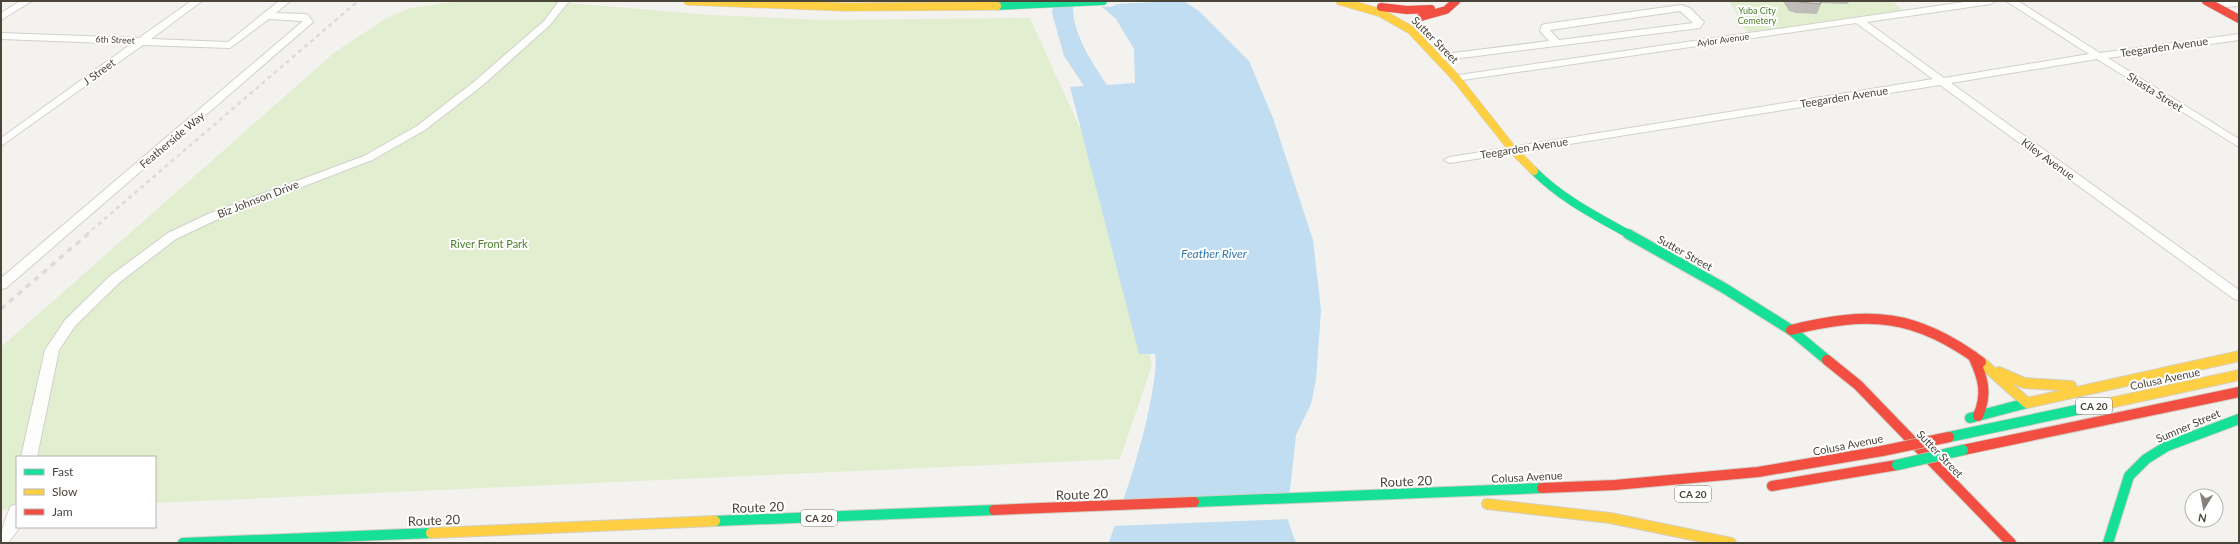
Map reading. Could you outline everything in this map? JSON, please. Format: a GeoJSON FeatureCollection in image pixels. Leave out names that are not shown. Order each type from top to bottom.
{"type":"FeatureCollection","features":[{"type":"Feature","properties":{"kind":"main road"},"geometry":{"type":"LineString","coordinates":[[688,1],[901,8],[991,7],[1103,1]]}},
{"type":"Feature","properties":{"kind":"main road"},"geometry":{"type":"LineString","coordinates":[[809,1],[997,1]]}},
{"type":"Feature","properties":{"kind":"main road"},"geometry":{"type":"LineString","coordinates":[[1341,1],[1400,10],[1432,9]]}},
{"type":"Feature","properties":{"kind":"main road","name":"Sutter Street"},"geometry":{"type":"LineString","coordinates":[[1341,1],[1368,8],[1398,21],[1414,33],[1456,78],[1513,150],[1545,182],[1579,207],[1724,288],[1791,330],[1858,385],[1947,479],[2011,543]]}},
{"type":"Feature","properties":{"kind":"main road"},"geometry":{"type":"LineString","coordinates":[[1398,21],[1432,9],[1446,1]]}},
{"type":"Feature","properties":{"kind":"main road"},"geometry":{"type":"LineString","coordinates":[[1398,21],[1446,10],[1456,1]]}},
{"type":"Feature","properties":{"kind":"main road"},"geometry":{"type":"LineString","coordinates":[[2209,3],[2239,19]]}},
{"type":"Feature","properties":{"kind":"main road"},"geometry":{"type":"LineString","coordinates":[[1791,330],[1820,321],[1855,316],[1888,317],[1926,326],[1956,342],[2027,403]]}},
{"type":"Feature","properties":{"kind":"main road"},"geometry":{"type":"LineString","coordinates":[[1973,356],[2008,378],[2036,386],[2098,386]]}},
{"type":"Feature","properties":{"kind":"main road"},"geometry":{"type":"LineString","coordinates":[[1973,356],[1987,390],[1985,404],[1978,416]]}},
{"type":"Feature","properties":{"kind":"main road","name":"Colusa Avenue"},"geometry":{"type":"LineString","coordinates":[[1964,420],[2098,386],[2239,356]]}},
{"type":"Feature","properties":{"kind":"main road","name":"Colusa Avenue"},"geometry":{"type":"LineString","coordinates":[[1454,492],[1657,482],[1796,467],[1882,451],[2239,375]]}},
{"type":"Feature","properties":{"kind":"main road","name":"CA 20"},"geometry":{"type":"LineString","coordinates":[[1760,487],[1897,465],[2239,392]]}},
{"type":"Feature","properties":{"kind":"main road","name":"Sumner Street"},"geometry":{"type":"LineString","coordinates":[[2108,543],[2129,476],[2146,459],[2167,446],[2239,419]]}},
{"type":"Feature","properties":{"kind":"main road"},"geometry":{"type":"LineString","coordinates":[[1893,438],[1914,433]]}},
{"type":"Feature","properties":{"kind":"main road"},"geometry":{"type":"LineString","coordinates":[[1796,467],[1876,442]]}},
{"type":"Feature","properties":{"kind":"main road","name":"Route 20"},"geometry":{"type":"LineString","coordinates":[[183,543],[1454,492]]}},
{"type":"Feature","properties":{"kind":"main road"},"geometry":{"type":"LineString","coordinates":[[1556,502],[1483,504],[1555,509],[1614,517],[1732,543]]}},
{"type":"Feature","properties":{"kind":"street"},"geometry":{"type":"LineString","coordinates":[[1,17],[27,1]]}},
{"type":"Feature","properties":{"kind":"street","name":"J Street"},"geometry":{"type":"LineString","coordinates":[[1,143],[197,1]]}},
{"type":"Feature","properties":{"kind":"street"},"geometry":{"type":"LineString","coordinates":[[266,16],[285,1]]}},
{"type":"Feature","properties":{"kind":"street","name":"Biz Johnson Drive"},"geometry":{"type":"LineString","coordinates":[[29,456],[52,350],[70,323],[115,279],[172,236],[212,217],[368,158],[421,128],[479,83],[547,23],[564,1]]}},
{"type":"Feature","properties":{"kind":"street"},"geometry":{"type":"LineString","coordinates":[[1942,1],[1952,7]]}},
{"type":"Feature","properties":{"kind":"street","name":"Aylor Avenue"},"geometry":{"type":"LineString","coordinates":[[1456,78],[1991,1]]}},
{"type":"Feature","properties":{"kind":"street","name":"Shasta Street"},"geometry":{"type":"LineString","coordinates":[[2011,1],[2239,144]]}},
{"type":"Feature","properties":{"kind":"street"},"geometry":{"type":"LineString","coordinates":[[2209,3],[2239,3]]}},
{"type":"Feature","properties":{"kind":"street"},"geometry":{"type":"LineString","coordinates":[[1437,58],[1557,44],[1697,26],[1699,22],[1688,10],[1681,8],[1544,27],[1545,31],[1557,44]]}},
{"type":"Feature","properties":{"kind":"street","name":"6th Street"},"geometry":{"type":"LineString","coordinates":[[1,36],[230,45],[266,16]]}},
{"type":"Feature","properties":{"kind":"street","name":"Featherside Way"},"geometry":{"type":"LineString","coordinates":[[1,285],[308,22],[305,17],[266,16]]}},
{"type":"Feature","properties":{"kind":"street","name":"Kiley Avenue"},"geometry":{"type":"LineString","coordinates":[[1858,20],[1940,81],[2239,296]]}},
{"type":"Feature","properties":{"kind":"street","name":"Teegarden Avenue"},"geometry":{"type":"LineString","coordinates":[[1450,160],[2098,56],[2239,37]]}},
{"type":"Feature","properties":{"kind":"street"},"geometry":{"type":"LineString","coordinates":[[1,130],[18,130]]}},
{"type":"Feature","properties":{"kind":"street"},"geometry":{"type":"LineString","coordinates":[[1,540],[14,524],[16,515]]}},
{"type":"Feature","properties":{"kind":"green space","name":"River Front Park"},"geometry":{"type":"Polygon","coordinates":[[[460,1],[544,1],[711,15],[825,20],[1030,18],[1110,195],[1152,365],[1120,459],[156,503],[156,456],[16,456],[16,509],[1,510],[1,347],[335,52],[385,19],[410,8],[460,1]]]}},
{"type":"Feature","properties":{"kind":"green space","name":"Yuba City Cemetery"},"geometry":{"type":"Polygon","coordinates":[[[1729,1],[1892,1],[1905,12],[1748,34],[1729,1]]]}},
{"type":"Feature","properties":{"kind":"water","name":"Feather River"},"geometry":{"type":"Polygon","coordinates":[[[1054,1],[1073,3],[1075,25],[1079,36],[1089,57],[1107,85],[1135,83],[1134,49],[1116,19],[1102,7],[1089,1],[1183,1],[1199,11],[1249,61],[1273,118],[1313,240],[1321,310],[1316,380],[1311,404],[1296,435],[1287,518],[1296,543],[1105,543],[1109,542],[1139,450],[1152,393],[1156,359],[1155,354],[1139,354],[1070,87],[1084,86],[1064,56],[1052,13],[1054,1]]]}},
{"type":"Feature","properties":{"kind":"pier"},"geometry":{"type":"Polygon","coordinates":[[[1087,1],[1174,1],[1117,4],[1111,7],[1095,6],[1087,1]]]}},
{"type":"Feature","properties":{"kind":"pier"},"geometry":{"type":"Polygon","coordinates":[[[1292,493],[1289,519],[1112,526],[1122,500],[1292,493]]]}},
{"type":"Feature","properties":{"kind":"building"},"geometry":{"type":"Polygon","coordinates":[[[1793,1],[1819,1],[1821,4],[1800,2],[1793,1]]]}},
{"type":"Feature","properties":{"kind":"railway"},"geometry":{"type":"LineString","coordinates":[[86,235],[358,1]]}},
{"type":"Feature","properties":{"kind":"railway"},"geometry":{"type":"LineString","coordinates":[[1,309],[88,234]]}},
{"type":"Feature","properties":{"kind":"traffic: fast"},"geometry":{"type":"LineString","coordinates":[[997,6],[1103,1]]}},
{"type":"Feature","properties":{"kind":"traffic: fast"},"geometry":{"type":"LineString","coordinates":[[1534,171],[1545,182],[1579,207],[1724,288],[1791,330],[1827,360]]}},
{"type":"Feature","properties":{"kind":"traffic: fast"},"geometry":{"type":"LineString","coordinates":[[1970,418],[2027,403]]}},
{"type":"Feature","properties":{"kind":"traffic: fast"},"geometry":{"type":"LineString","coordinates":[[1949,437],[2110,403]]}},
{"type":"Feature","properties":{"kind":"traffic: fast"},"geometry":{"type":"LineString","coordinates":[[2108,543],[2129,476],[2146,459],[2167,446],[2239,419]]}},
{"type":"Feature","properties":{"kind":"traffic: fast"},"geometry":{"type":"LineString","coordinates":[[1897,465],[1963,450]]}},
{"type":"Feature","properties":{"kind":"traffic: fast"},"geometry":{"type":"LineString","coordinates":[[1194,502],[1542,488]]}},
{"type":"Feature","properties":{"kind":"traffic: fast"},"geometry":{"type":"LineString","coordinates":[[715,521],[994,510]]}},
{"type":"Feature","properties":{"kind":"traffic: fast"},"geometry":{"type":"LineString","coordinates":[[183,543],[431,533]]}},
{"type":"Feature","properties":{"kind":"traffic: slow"},"geometry":{"type":"LineString","coordinates":[[688,1],[844,7],[997,6]]}},
{"type":"Feature","properties":{"kind":"traffic: slow"},"geometry":{"type":"LineString","coordinates":[[1340,1],[1381,13],[1411,30],[1456,78],[1513,150],[1534,171]]}},
{"type":"Feature","properties":{"kind":"traffic: slow"},"geometry":{"type":"LineString","coordinates":[[1981,362],[2027,403],[2239,356]]}},
{"type":"Feature","properties":{"kind":"traffic: slow"},"geometry":{"type":"LineString","coordinates":[[1999,372],[2024,383],[2071,386]]}},
{"type":"Feature","properties":{"kind":"traffic: slow"},"geometry":{"type":"LineString","coordinates":[[2110,403],[2239,375]]}},
{"type":"Feature","properties":{"kind":"traffic: slow"},"geometry":{"type":"LineString","coordinates":[[1487,504],[1610,518],[1731,543]]}},
{"type":"Feature","properties":{"kind":"traffic: slow"},"geometry":{"type":"LineString","coordinates":[[431,533],[715,521]]}},
{"type":"Feature","properties":{"kind":"traffic: jam"},"geometry":{"type":"LineString","coordinates":[[1421,17],[1446,10],[1456,1]]}},
{"type":"Feature","properties":{"kind":"traffic: jam"},"geometry":{"type":"LineString","coordinates":[[2206,1],[2239,19]]}},
{"type":"Feature","properties":{"kind":"traffic: jam"},"geometry":{"type":"LineString","coordinates":[[1381,7],[1407,10],[1431,9]]}},
{"type":"Feature","properties":{"kind":"traffic: jam"},"geometry":{"type":"LineString","coordinates":[[1791,330],[1843,319],[1890,319],[1913,324],[1936,333],[1958,345],[1981,362]]}},
{"type":"Feature","properties":{"kind":"traffic: jam"},"geometry":{"type":"LineString","coordinates":[[1973,356],[1983,379],[1985,392],[1982,407],[1978,416]]}},
{"type":"Feature","properties":{"kind":"traffic: jam"},"geometry":{"type":"LineString","coordinates":[[1827,360],[1858,385],[2011,543]]}},
{"type":"Feature","properties":{"kind":"traffic: jam"},"geometry":{"type":"LineString","coordinates":[[1963,450],[2239,392]]}},
{"type":"Feature","properties":{"kind":"traffic: jam"},"geometry":{"type":"LineString","coordinates":[[1882,451],[1949,437]]}},
{"type":"Feature","properties":{"kind":"traffic: jam"},"geometry":{"type":"LineString","coordinates":[[1542,488],[1615,485],[1758,472],[1882,451]]}},
{"type":"Feature","properties":{"kind":"traffic: jam"},"geometry":{"type":"LineString","coordinates":[[1772,486],[1897,465]]}},
{"type":"Feature","properties":{"kind":"traffic: jam"},"geometry":{"type":"LineString","coordinates":[[994,510],[1194,502]]}}]}
